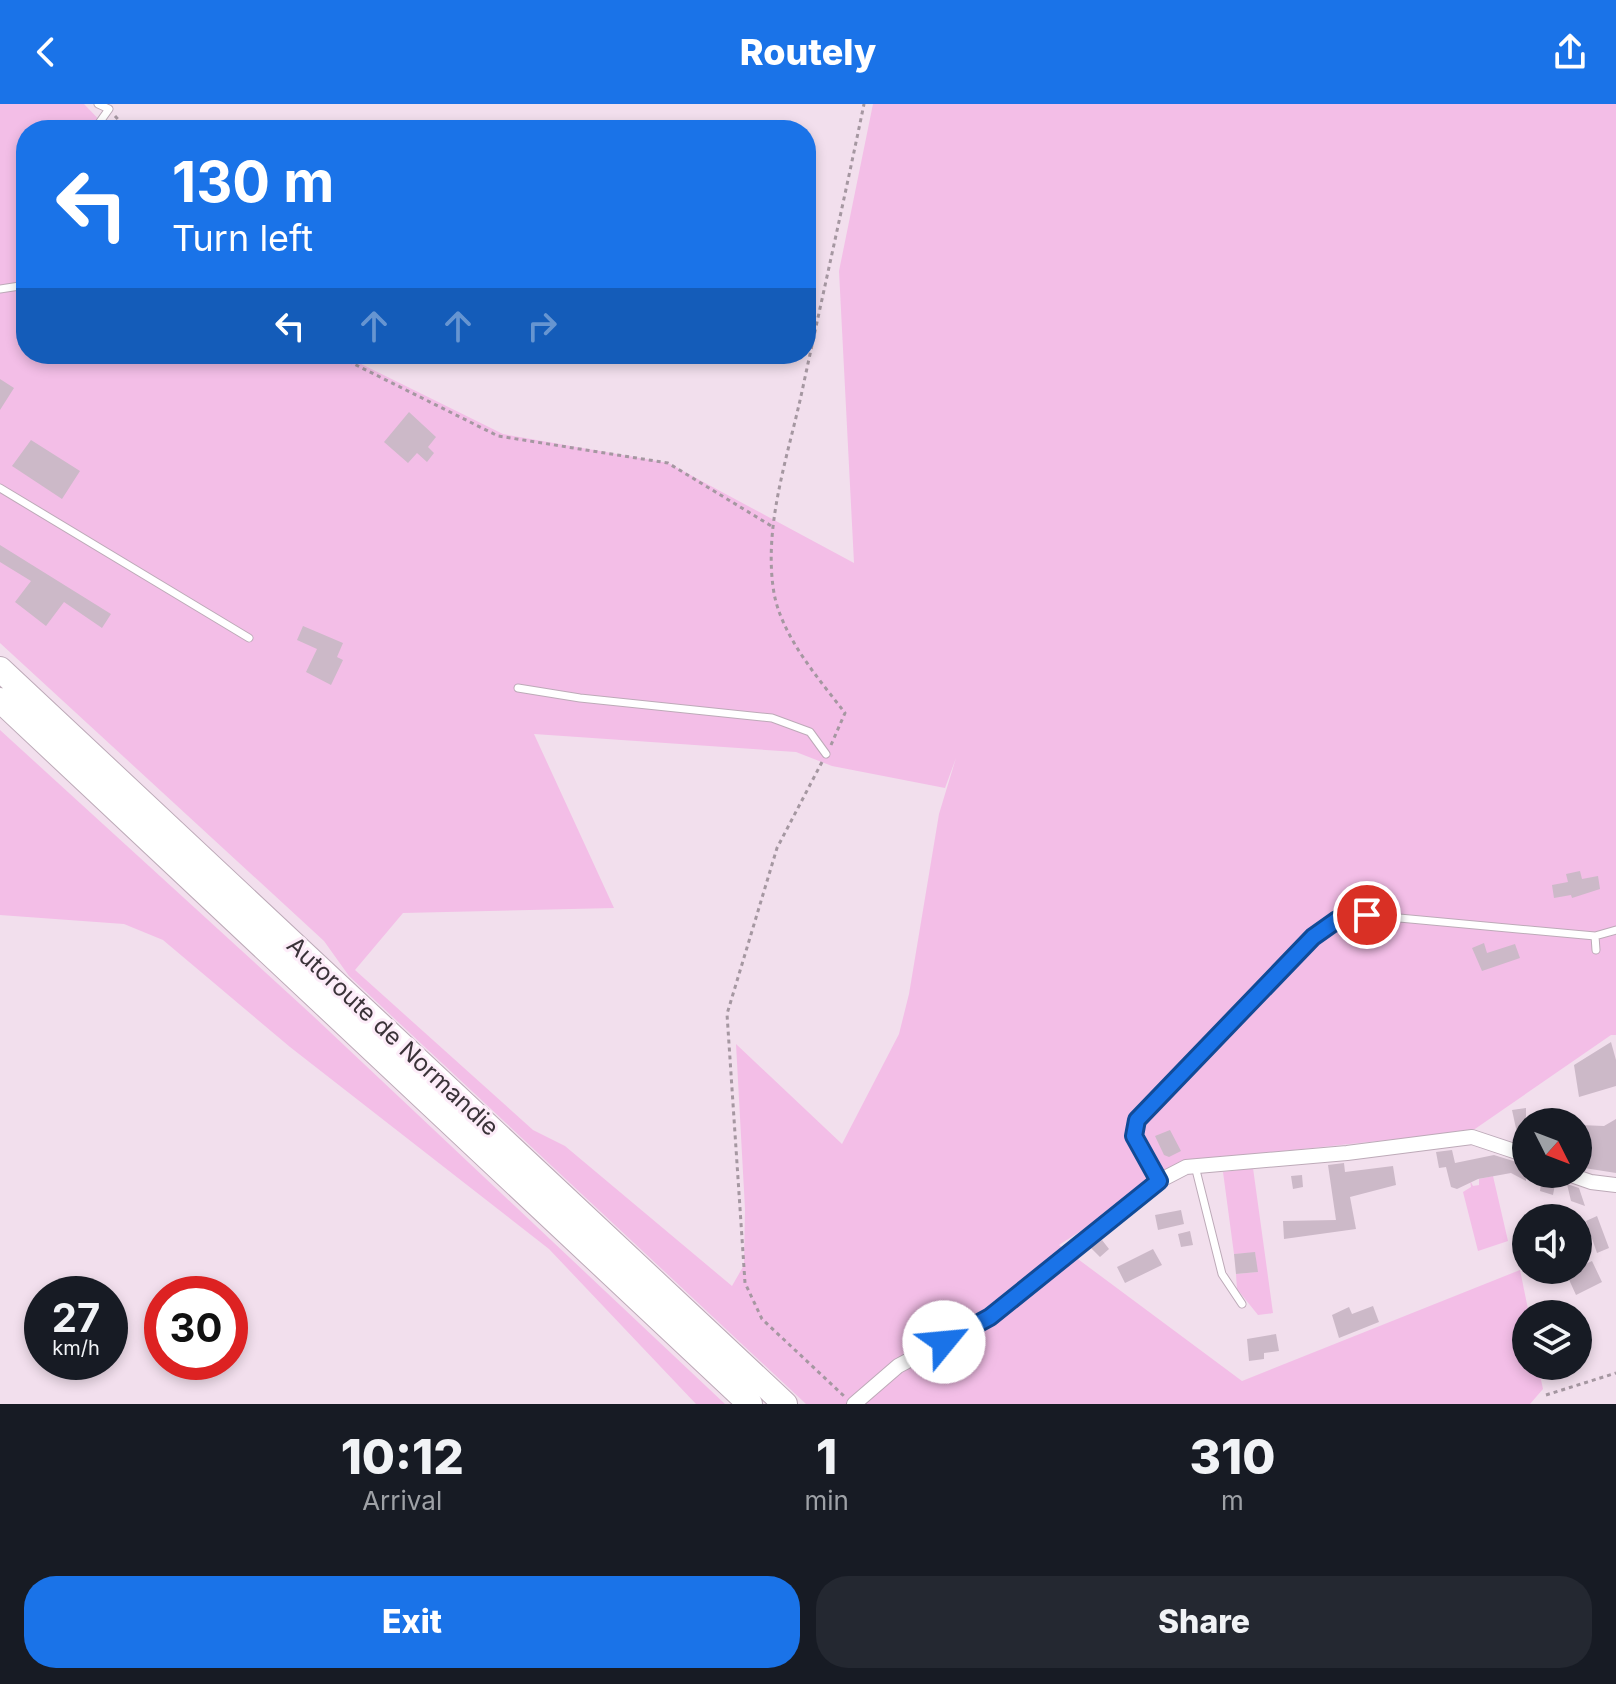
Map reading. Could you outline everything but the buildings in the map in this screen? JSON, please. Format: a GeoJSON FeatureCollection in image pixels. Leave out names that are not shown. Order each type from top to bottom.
{"type":"FeatureCollection","features":[{"type":"Feature","properties":{"kind":"highway","name":"Autoroute de Normandie"},"geometry":{"type":"LineString","coordinates":[[0,669],[785,1404]]}},
{"type":"Feature","properties":{"kind":"highway","name":"Autoroute de Normandie"},"geometry":{"type":"LineString","coordinates":[[0,700],[750,1404]]}},
{"type":"Feature","properties":{"kind":"street"},"geometry":{"type":"LineString","coordinates":[[853,1404],[898,1366],[990,1317],[1159,1181],[1186,1167],[1347,1153],[1472,1137],[1512,1150]]}},
{"type":"Feature","properties":{"kind":"street"},"geometry":{"type":"LineString","coordinates":[[1592,1180],[1616,1185]]}},
{"type":"Feature","properties":{"kind":"lane"},"geometry":{"type":"LineString","coordinates":[[98,104],[109,109],[101,120]]}},
{"type":"Feature","properties":{"kind":"lane"},"geometry":{"type":"LineString","coordinates":[[0,488],[249,638]]}},
{"type":"Feature","properties":{"kind":"lane"},"geometry":{"type":"LineString","coordinates":[[518,688],[580,698],[772,718],[810,732],[826,754]]}},
{"type":"Feature","properties":{"kind":"lane"},"geometry":{"type":"LineString","coordinates":[[1159,1181],[1134,1136],[1137,1120],[1313,937],[1337,920],[1367,915],[1595,936],[1616,930]]}},
{"type":"Feature","properties":{"kind":"lane"},"geometry":{"type":"LineString","coordinates":[[1595,936],[1596,950]]}},
{"type":"Feature","properties":{"kind":"lane"},"geometry":{"type":"LineString","coordinates":[[1195,1166],[1222,1274],[1242,1304]]}},
{"type":"Feature","properties":{"kind":"path"},"geometry":{"type":"LineString","coordinates":[[816,327],[864,104]]}},
{"type":"Feature","properties":{"kind":"path"},"geometry":{"type":"LineString","coordinates":[[354,364],[498,436],[668,463],[773,527]]}},
{"type":"Feature","properties":{"kind":"path"},"geometry":{"type":"LineString","coordinates":[[808,364],[773,527],[771,560],[775,597],[812,670],[845,713],[777,848],[727,1014],[745,1283],[762,1319],[853,1404]]}},
{"type":"Feature","properties":{"kind":"path"},"geometry":{"type":"LineString","coordinates":[[1546,1395],[1616,1373]]}},
{"type":"Feature","properties":{"kind":"shaded area"},"geometry":{"type":"Polygon","coordinates":[[[0,104],[84,104],[99,120],[16,120],[16,364],[361,364],[503,434],[668,463],[854,563],[839,271],[873,104],[1616,104],[1616,1035],[1611,1035],[1472,1131],[1190,1161],[1059,1245],[1242,1381],[1512,1273],[1512,1284],[1523,1284],[1526,1300],[1512,1300],[1512,1380],[1541,1380],[1543,1389],[1530,1404],[806,1404],[349,976],[324,941],[0,643],[0,104]],[[534,734],[614,908],[403,913],[355,970],[533,1130],[565,1146],[732,1286],[744,1265],[745,1209],[736,1044],[842,1144],[899,1034],[909,994],[939,814],[956,758],[945,788],[832,766],[796,752],[534,734]]]}},
{"type":"Feature","properties":{"kind":"shaded area"},"geometry":{"type":"Polygon","coordinates":[[[0,730],[312,1015],[725,1404],[696,1404],[549,1249],[290,1047],[163,940],[124,924],[0,915],[0,730]]]}},
{"type":"Feature","properties":{"kind":"shaded area"},"geometry":{"type":"Polygon","coordinates":[[[1253,1168],[1273,1313],[1258,1315],[1237,1289],[1236,1274],[1257,1272],[1255,1253],[1234,1254],[1223,1172],[1253,1168]]]}},
{"type":"Feature","properties":{"kind":"shaded area"},"geometry":{"type":"Polygon","coordinates":[[[1493,1176],[1508,1241],[1478,1251],[1463,1192],[1471,1187],[1470,1180],[1473,1186],[1479,1185],[1479,1179],[1493,1176]]]}},
{"type":"Feature","properties":{"kind":"route"},"geometry":{"type":"LineString","coordinates":[[944,1342],[990,1317],[1159,1181],[1134,1136],[1137,1120],[1313,937],[1337,920],[1367,915]]}}]}
